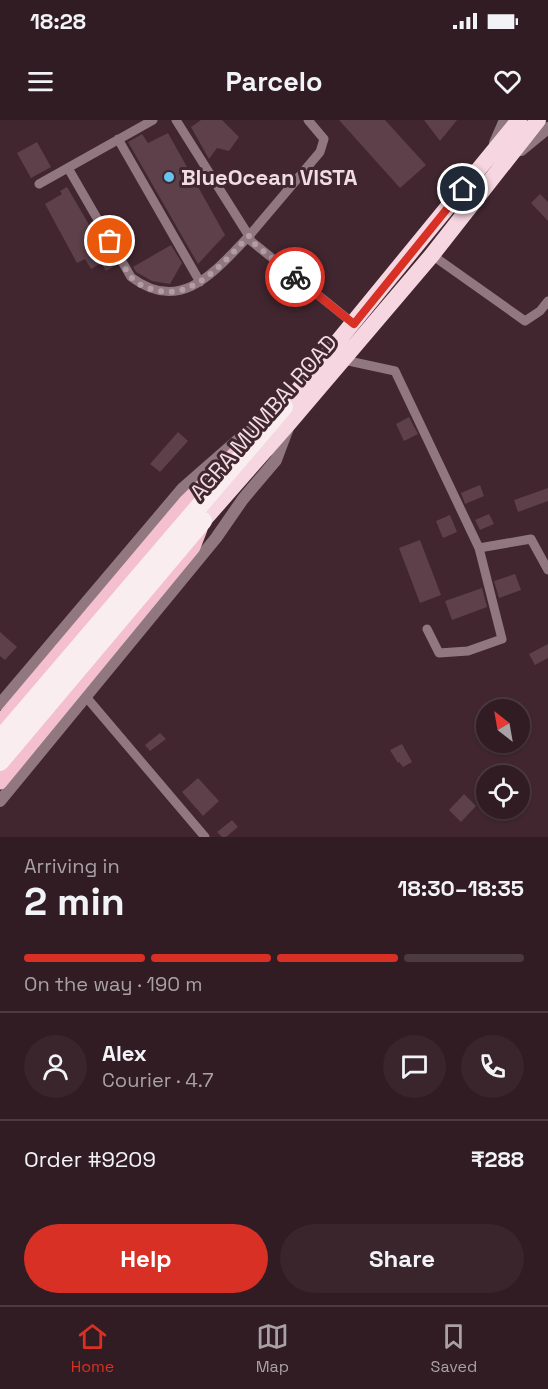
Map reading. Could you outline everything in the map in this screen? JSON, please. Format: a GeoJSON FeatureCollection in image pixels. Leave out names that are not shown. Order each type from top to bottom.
{"type":"FeatureCollection","features":[{"type":"Feature","properties":{"kind":"highway","name":"AGRA MUMBAI ROAD"},"geometry":{"type":"LineString","coordinates":[[287,414],[344,360],[432,255],[519,120]]}},
{"type":"Feature","properties":{"kind":"highway","name":"AGRA MUMBAI ROAD"},"geometry":{"type":"LineString","coordinates":[[203,520],[287,414],[354,324],[494,161],[538,120]]}},
{"type":"Feature","properties":{"kind":"highway"},"geometry":{"type":"LineString","coordinates":[[0,762],[88,645],[259,437],[287,414]]}},
{"type":"Feature","properties":{"kind":"highway"},"geometry":{"type":"LineString","coordinates":[[0,739],[203,520]]}},
{"type":"Feature","properties":{"kind":"main road"},"geometry":{"type":"LineString","coordinates":[[0,723],[186,502],[236,452],[259,437]]}},
{"type":"Feature","properties":{"kind":"main road"},"geometry":{"type":"LineString","coordinates":[[0,782],[193,547],[203,520]]}},
{"type":"Feature","properties":{"kind":"street"},"geometry":{"type":"LineString","coordinates":[[39,184],[153,120]]}},
{"type":"Feature","properties":{"kind":"street"},"geometry":{"type":"LineString","coordinates":[[176,120],[249,236],[259,247],[354,324]]}},
{"type":"Feature","properties":{"kind":"street"},"geometry":{"type":"LineString","coordinates":[[68,168],[131,277],[145,288],[163,293],[179,292],[200,282],[249,236],[320,152],[324,139],[308,120]]}},
{"type":"Feature","properties":{"kind":"street"},"geometry":{"type":"LineString","coordinates":[[494,161],[505,120]]}},
{"type":"Feature","properties":{"kind":"street"},"geometry":{"type":"LineString","coordinates":[[494,161],[548,128]]}},
{"type":"Feature","properties":{"kind":"street"},"geometry":{"type":"LineString","coordinates":[[118,139],[200,282]]}},
{"type":"Feature","properties":{"kind":"street"},"geometry":{"type":"LineString","coordinates":[[432,255],[525,321],[540,311],[548,301]]}},
{"type":"Feature","properties":{"kind":"street"},"geometry":{"type":"LineString","coordinates":[[344,360],[395,370],[479,548],[502,639],[468,651],[439,653],[427,629]]}},
{"type":"Feature","properties":{"kind":"street"},"geometry":{"type":"LineString","coordinates":[[0,801],[87,698],[276,460],[287,414]]}},
{"type":"Feature","properties":{"kind":"street"},"geometry":{"type":"LineString","coordinates":[[0,704],[183,488],[239,439],[287,414]]}},
{"type":"Feature","properties":{"kind":"street"},"geometry":{"type":"LineString","coordinates":[[479,548],[531,539],[548,570]]}},
{"type":"Feature","properties":{"kind":"street"},"geometry":{"type":"LineString","coordinates":[[87,698],[205,837]]}},
{"type":"Feature","properties":{"kind":"building"},"geometry":{"type":"Polygon","coordinates":[[[201,120],[222,120],[239,137],[229,151],[217,148],[209,159],[191,127],[201,120]]]}},
{"type":"Feature","properties":{"kind":"building"},"geometry":{"type":"Polygon","coordinates":[[[339,120],[385,120],[426,165],[400,188],[339,120]]]}},
{"type":"Feature","properties":{"kind":"building"},"geometry":{"type":"Polygon","coordinates":[[[424,120],[457,120],[440,141],[424,120]]]}},
{"type":"Feature","properties":{"kind":"building","name":"BlueOcean VISTA"},"geometry":{"type":"Polygon","coordinates":[[[168,133],[225,235],[198,264],[128,142],[142,134],[148,143],[168,133]]]}},
{"type":"Feature","properties":{"kind":"building"},"geometry":{"type":"Polygon","coordinates":[[[37,142],[51,167],[31,178],[17,153],[37,142]]]}},
{"type":"Feature","properties":{"kind":"building"},"geometry":{"type":"Polygon","coordinates":[[[67,187],[91,228],[85,231],[94,247],[100,243],[113,267],[106,271],[101,263],[91,269],[85,259],[77,263],[45,204],[62,194],[60,191],[67,187]]]}},
{"type":"Feature","properties":{"kind":"building"},"geometry":{"type":"Polygon","coordinates":[[[540,194],[548,202],[548,221],[531,203],[540,194]]]}},
{"type":"Feature","properties":{"kind":"building"},"geometry":{"type":"Polygon","coordinates":[[[171,245],[182,263],[170,284],[152,281],[136,272],[133,267],[171,245]]]}},
{"type":"Feature","properties":{"kind":"building"},"geometry":{"type":"Polygon","coordinates":[[[409,417],[418,434],[404,441],[396,424],[409,417]]]}},
{"type":"Feature","properties":{"kind":"building"},"geometry":{"type":"Polygon","coordinates":[[[178,432],[188,441],[160,472],[150,464],[178,432]]]}},
{"type":"Feature","properties":{"kind":"building"},"geometry":{"type":"Polygon","coordinates":[[[480,485],[484,496],[465,504],[461,493],[480,485]]]}},
{"type":"Feature","properties":{"kind":"building"},"geometry":{"type":"Polygon","coordinates":[[[548,488],[548,501],[518,512],[514,500],[548,488]]]}},
{"type":"Feature","properties":{"kind":"building"},"geometry":{"type":"Polygon","coordinates":[[[489,514],[494,524],[480,530],[475,520],[489,514]]]}},
{"type":"Feature","properties":{"kind":"building"},"geometry":{"type":"Polygon","coordinates":[[[450,515],[457,532],[443,538],[436,521],[450,515]]]}},
{"type":"Feature","properties":{"kind":"building"},"geometry":{"type":"Polygon","coordinates":[[[420,540],[441,595],[420,603],[399,548],[420,540]]]}},
{"type":"Feature","properties":{"kind":"building"},"geometry":{"type":"Polygon","coordinates":[[[515,574],[521,590],[499,598],[494,581],[515,574]]]}},
{"type":"Feature","properties":{"kind":"building"},"geometry":{"type":"Polygon","coordinates":[[[482,588],[487,607],[452,620],[445,601],[482,588]]]}},
{"type":"Feature","properties":{"kind":"building"},"geometry":{"type":"Polygon","coordinates":[[[0,632],[17,647],[5,660],[0,656],[0,632]]]}},
{"type":"Feature","properties":{"kind":"building"},"geometry":{"type":"Polygon","coordinates":[[[548,644],[548,658],[535,665],[529,654],[548,644]]]}},
{"type":"Feature","properties":{"kind":"building"},"geometry":{"type":"Polygon","coordinates":[[[160,733],[166,739],[150,751],[145,745],[160,733]]]}},
{"type":"Feature","properties":{"kind":"building"},"geometry":{"type":"Polygon","coordinates":[[[402,744],[412,762],[403,767],[390,750],[402,744]]]}},
{"type":"Feature","properties":{"kind":"building"},"geometry":{"type":"Polygon","coordinates":[[[198,778],[219,801],[203,816],[182,792],[198,778]]]}},
{"type":"Feature","properties":{"kind":"building"},"geometry":{"type":"Polygon","coordinates":[[[464,794],[476,806],[461,822],[449,810],[464,794]]]}},
{"type":"Feature","properties":{"kind":"building"},"geometry":{"type":"Polygon","coordinates":[[[232,820],[238,827],[226,837],[222,837],[217,832],[232,820]]]}},
{"type":"Feature","properties":{"kind":"way so far"},"geometry":{"type":"LineString","coordinates":[[110,241],[131,277],[145,288],[163,293],[179,292],[200,282],[249,236],[251,241],[295,277]]}},
{"type":"Feature","properties":{"kind":"place","name":"BlueOcean VISTA"},"geometry":{"type":"Point","coordinates":[169,177]}},
{"type":"Feature","properties":{"kind":"route"},"geometry":{"type":"LineString","coordinates":[[295,277],[354,324],[463,189]]}}]}
